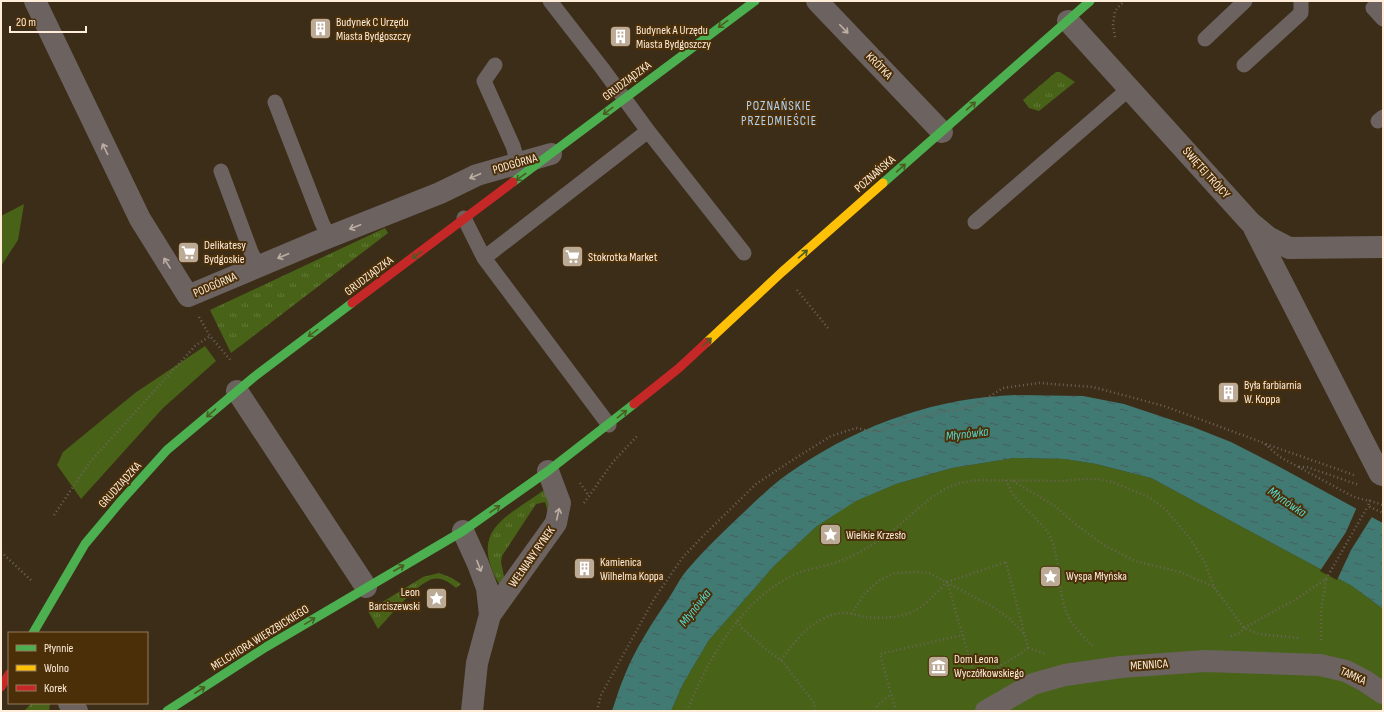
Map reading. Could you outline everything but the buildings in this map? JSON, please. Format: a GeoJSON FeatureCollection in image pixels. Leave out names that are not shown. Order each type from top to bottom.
{"type":"FeatureCollection","features":[{"type":"Feature","properties":{"kind":"main road","name":"GRUDZIĄDZKA"},"geometry":{"type":"LineString","coordinates":[[34,632],[85,544],[121,501],[168,450],[254,377],[755,1]]}},
{"type":"Feature","properties":{"kind":"main road","name":"POZNAŃSKA"},"geometry":{"type":"LineString","coordinates":[[609,425],[679,368],[782,272],[1090,1]]}},
{"type":"Feature","properties":{"kind":"main road"},"geometry":{"type":"LineString","coordinates":[[366,587],[463,531],[548,471],[609,425]]}},
{"type":"Feature","properties":{"kind":"main road","name":"MELCHIORA WIERZBICKIEGO"},"geometry":{"type":"LineString","coordinates":[[167,711],[266,647],[366,587]]}},
{"type":"Feature","properties":{"kind":"main road"},"geometry":{"type":"LineString","coordinates":[[1,687],[8,676]]}},
{"type":"Feature","properties":{"kind":"street","name":"PODGÓRNA"},"geometry":{"type":"LineString","coordinates":[[35,1],[140,219],[188,296],[258,266],[440,193],[477,175],[552,153]]}},
{"type":"Feature","properties":{"kind":"street","name":"KRÓTKA"},"geometry":{"type":"LineString","coordinates":[[817,1],[942,132]]}},
{"type":"Feature","properties":{"kind":"street","name":"ŚWIĘTEJ TRÓJCY"},"geometry":{"type":"LineString","coordinates":[[1068,21],[1250,222],[1268,237],[1289,248],[1383,247]]}},
{"type":"Feature","properties":{"kind":"street"},"geometry":{"type":"LineString","coordinates":[[1250,222],[1382,474]]}},
{"type":"Feature","properties":{"kind":"street"},"geometry":{"type":"LineString","coordinates":[[237,391],[366,587]]}},
{"type":"Feature","properties":{"kind":"street","name":"WEŁNIANY RYNEK"},"geometry":{"type":"LineString","coordinates":[[472,711],[477,663],[490,616],[556,523],[560,503],[548,471]]}},
{"type":"Feature","properties":{"kind":"street","name":"WEŁNIANY RYNEK"},"geometry":{"type":"LineString","coordinates":[[463,531],[487,588],[490,616]]}},
{"type":"Feature","properties":{"kind":"street","name":"MENNICA"},"geometry":{"type":"LineString","coordinates":[[986,711],[1033,684],[1065,675],[1121,667],[1206,661],[1320,665]]}},
{"type":"Feature","properties":{"kind":"street","name":"TAMKA"},"geometry":{"type":"LineString","coordinates":[[1320,665],[1346,671],[1366,681],[1383,693]]}},
{"type":"Feature","properties":{"kind":"lane"},"geometry":{"type":"LineString","coordinates":[[550,1],[648,131],[744,253]]}},
{"type":"Feature","properties":{"kind":"lane"},"geometry":{"type":"LineString","coordinates":[[1205,39],[1245,1]]}},
{"type":"Feature","properties":{"kind":"lane"},"geometry":{"type":"LineString","coordinates":[[1244,65],[1301,13],[1301,1]]}},
{"type":"Feature","properties":{"kind":"lane"},"geometry":{"type":"LineString","coordinates":[[495,65],[484,81],[513,146],[518,163]]}},
{"type":"Feature","properties":{"kind":"lane"},"geometry":{"type":"LineString","coordinates":[[975,222],[1130,88]]}},
{"type":"Feature","properties":{"kind":"lane"},"geometry":{"type":"LineString","coordinates":[[275,102],[322,223],[329,237]]}},
{"type":"Feature","properties":{"kind":"lane"},"geometry":{"type":"LineString","coordinates":[[484,258],[648,131]]}},
{"type":"Feature","properties":{"kind":"lane"},"geometry":{"type":"LineString","coordinates":[[221,171],[251,252],[258,266]]}},
{"type":"Feature","properties":{"kind":"lane"},"geometry":{"type":"LineString","coordinates":[[464,218],[484,258],[609,425]]}},
{"type":"Feature","properties":{"kind":"path"},"geometry":{"type":"LineString","coordinates":[[1116,39],[1113,25],[1115,11],[1124,1]]}},
{"type":"Feature","properties":{"kind":"path"},"geometry":{"type":"LineString","coordinates":[[782,272],[828,328]]}},
{"type":"Feature","properties":{"kind":"path"},"geometry":{"type":"LineString","coordinates":[[54,514],[90,462],[195,346],[210,336],[232,362]]}},
{"type":"Feature","properties":{"kind":"path"},"geometry":{"type":"LineString","coordinates":[[597,711],[602,695],[654,599],[683,557],[756,484],[831,436],[856,428],[875,432],[932,414],[974,406],[1003,388],[1039,383],[1093,387],[1164,406],[1377,484],[1382,474]]}},
{"type":"Feature","properties":{"kind":"path"},"geometry":{"type":"LineString","coordinates":[[581,507],[613,462],[639,434]]}},
{"type":"Feature","properties":{"kind":"path"},"geometry":{"type":"LineString","coordinates":[[1264,443],[1280,457],[1352,496],[1383,505]]}},
{"type":"Feature","properties":{"kind":"path"},"geometry":{"type":"LineString","coordinates":[[1298,467],[1307,467],[1361,486]]}},
{"type":"Feature","properties":{"kind":"path"},"geometry":{"type":"LineString","coordinates":[[687,711],[707,667],[725,638],[737,621],[776,584],[813,567],[836,562],[857,554],[891,532],[929,501],[948,488],[964,482],[977,480],[1060,481],[1099,479],[1112,482],[1149,496],[1166,510],[1189,537],[1205,563],[1214,587],[1244,628],[1259,634],[1305,639]]}},
{"type":"Feature","properties":{"kind":"path"},"geometry":{"type":"LineString","coordinates":[[1006,480],[1016,498],[1051,538],[1068,616],[1082,636],[1095,648]]}},
{"type":"Feature","properties":{"kind":"path"},"geometry":{"type":"LineString","coordinates":[[1012,480],[1055,506],[1075,524],[1104,545],[1135,561],[1180,572],[1214,587]]}},
{"type":"Feature","properties":{"kind":"path"},"geometry":{"type":"LineString","coordinates":[[1320,665],[1321,612],[1326,580],[1370,500]]}},
{"type":"Feature","properties":{"kind":"path"},"geometry":{"type":"LineString","coordinates":[[1368,506],[1383,513]]}},
{"type":"Feature","properties":{"kind":"path"},"geometry":{"type":"LineString","coordinates":[[1,552],[33,582]]}},
{"type":"Feature","properties":{"kind":"path"},"geometry":{"type":"LineString","coordinates":[[781,660],[796,640],[810,626],[824,618],[837,613],[886,618],[903,615],[920,608],[947,582],[1006,562],[1028,648],[976,680],[947,582]]}},
{"type":"Feature","properties":{"kind":"path"},"geometry":{"type":"LineString","coordinates":[[851,614],[865,593],[880,580],[895,573],[929,573],[993,607],[1010,619],[1024,635]]}},
{"type":"Feature","properties":{"kind":"path"},"geometry":{"type":"LineString","coordinates":[[1228,637],[1235,636],[1244,628],[1298,598],[1326,580]]}},
{"type":"Feature","properties":{"kind":"path"},"geometry":{"type":"LineString","coordinates":[[737,621],[742,628],[766,650],[781,660],[814,702],[815,711]]}},
{"type":"Feature","properties":{"kind":"path"},"geometry":{"type":"LineString","coordinates":[[896,711],[880,654],[963,634]]}},
{"type":"Feature","properties":{"kind":"path"},"geometry":{"type":"LineString","coordinates":[[876,711],[877,706],[891,694]]}},
{"type":"Feature","properties":{"kind":"green space"},"geometry":{"type":"Polygon","coordinates":[[[1056,72],[1060,72],[1075,82],[1039,111],[1029,108],[1023,100],[1056,72]]]}},
{"type":"Feature","properties":{"kind":"green space"},"geometry":{"type":"Polygon","coordinates":[[[24,204],[18,240],[1,266],[1,216],[24,204]]]}},
{"type":"Feature","properties":{"kind":"green space"},"geometry":{"type":"Polygon","coordinates":[[[385,228],[388,233],[231,353],[210,310],[385,228]]]}},
{"type":"Feature","properties":{"kind":"green space"},"geometry":{"type":"Polygon","coordinates":[[[205,346],[216,361],[163,408],[81,499],[57,465],[63,452],[135,393],[205,346]]]}},
{"type":"Feature","properties":{"kind":"green space","name":"Wyspa Młyńska"},"geometry":{"type":"Polygon","coordinates":[[[1014,458],[1065,459],[1096,464],[1151,478],[1352,586],[1383,609],[1383,711],[671,711],[683,684],[709,640],[774,566],[817,526],[855,501],[896,484],[952,468],[1014,458]]]}},
{"type":"Feature","properties":{"kind":"green space"},"geometry":{"type":"Polygon","coordinates":[[[544,490],[550,491],[548,512],[545,502],[536,504],[502,556],[501,562],[505,581],[499,584],[491,566],[488,551],[490,538],[495,528],[504,518],[544,490]]]}},
{"type":"Feature","properties":{"kind":"green space"},"geometry":{"type":"Polygon","coordinates":[[[439,573],[452,578],[461,584],[456,588],[443,580],[432,579],[422,584],[378,629],[368,611],[423,577],[439,573]]]}},
{"type":"Feature","properties":{"kind":"green space"},"geometry":{"type":"Polygon","coordinates":[[[31,704],[50,704],[49,711],[24,711],[31,704]]]}},
{"type":"Feature","properties":{"kind":"water","name":"Młynówka"},"geometry":{"type":"Polygon","coordinates":[[[1016,395],[1083,396],[1124,404],[1193,427],[1231,442],[1383,523],[1383,609],[1352,586],[1151,478],[1096,464],[1065,459],[1014,458],[952,468],[896,484],[856,501],[817,526],[774,566],[709,640],[683,684],[671,711],[612,711],[622,681],[633,656],[684,573],[721,534],[783,477],[848,438],[902,416],[930,407],[958,401],[1016,395]]]}},
{"type":"Feature","properties":{"kind":"pier"},"geometry":{"type":"Polygon","coordinates":[[[1357,507],[1373,515],[1351,550],[1337,580],[1320,571],[1346,532],[1357,507]]]}},
{"type":"Feature","properties":{"kind":"traffic: fast"},"geometry":{"type":"LineString","coordinates":[[513,182],[755,1]]}},
{"type":"Feature","properties":{"kind":"traffic: fast"},"geometry":{"type":"LineString","coordinates":[[883,183],[1090,1]]}},
{"type":"Feature","properties":{"kind":"traffic: fast"},"geometry":{"type":"LineString","coordinates":[[34,632],[85,544],[167,450],[254,377],[352,303]]}},
{"type":"Feature","properties":{"kind":"traffic: fast"},"geometry":{"type":"LineString","coordinates":[[167,711],[266,647],[463,531],[548,471],[634,404]]}},
{"type":"Feature","properties":{"kind":"traffic: slow"},"geometry":{"type":"LineString","coordinates":[[707,342],[782,272],[883,183]]}},
{"type":"Feature","properties":{"kind":"traffic: jam"},"geometry":{"type":"LineString","coordinates":[[352,303],[513,182]]}},
{"type":"Feature","properties":{"kind":"traffic: jam"},"geometry":{"type":"LineString","coordinates":[[634,404],[679,368],[707,342]]}},
{"type":"Feature","properties":{"kind":"traffic: jam"},"geometry":{"type":"LineString","coordinates":[[1,687],[8,676]]}},
{"type":"Feature","properties":{"kind":"place","name":"Budynek C Urzędu Miasta Bydgoszczy"},"geometry":{"type":"Point","coordinates":[320,29]}},
{"type":"Feature","properties":{"kind":"place","name":"Budynek A Urzędu Miasta Bydgoszczy"},"geometry":{"type":"Point","coordinates":[621,37]}},
{"type":"Feature","properties":{"kind":"place","name":"Delikatesy Bydgoskie"},"geometry":{"type":"Point","coordinates":[188,252]}},
{"type":"Feature","properties":{"kind":"place","name":"Stokrotka Market"},"geometry":{"type":"Point","coordinates":[572,257]}},
{"type":"Feature","properties":{"kind":"place","name":"Była farbiarnia W. Koppa"},"geometry":{"type":"Point","coordinates":[1229,392]}},
{"type":"Feature","properties":{"kind":"place","name":"Wielkie Krzesło"},"geometry":{"type":"Point","coordinates":[831,535]}},
{"type":"Feature","properties":{"kind":"place","name":"Kamienica Wilhelma Koppa"},"geometry":{"type":"Point","coordinates":[584,569]}},
{"type":"Feature","properties":{"kind":"place","name":"Wyspa Młyńska"},"geometry":{"type":"Point","coordinates":[1050,576]}},
{"type":"Feature","properties":{"kind":"place","name":"Leon Barciszewski"},"geometry":{"type":"Point","coordinates":[436,599]}},
{"type":"Feature","properties":{"kind":"place","name":"Dom Leona Wyczółkowskiego"},"geometry":{"type":"Point","coordinates":[939,666]}},
{"type":"Feature","properties":{"kind":"district","name":"POZNAŃSKIE PRZEDMIEŚCIE"},"geometry":{"type":"Point","coordinates":[779,114]}}]}
